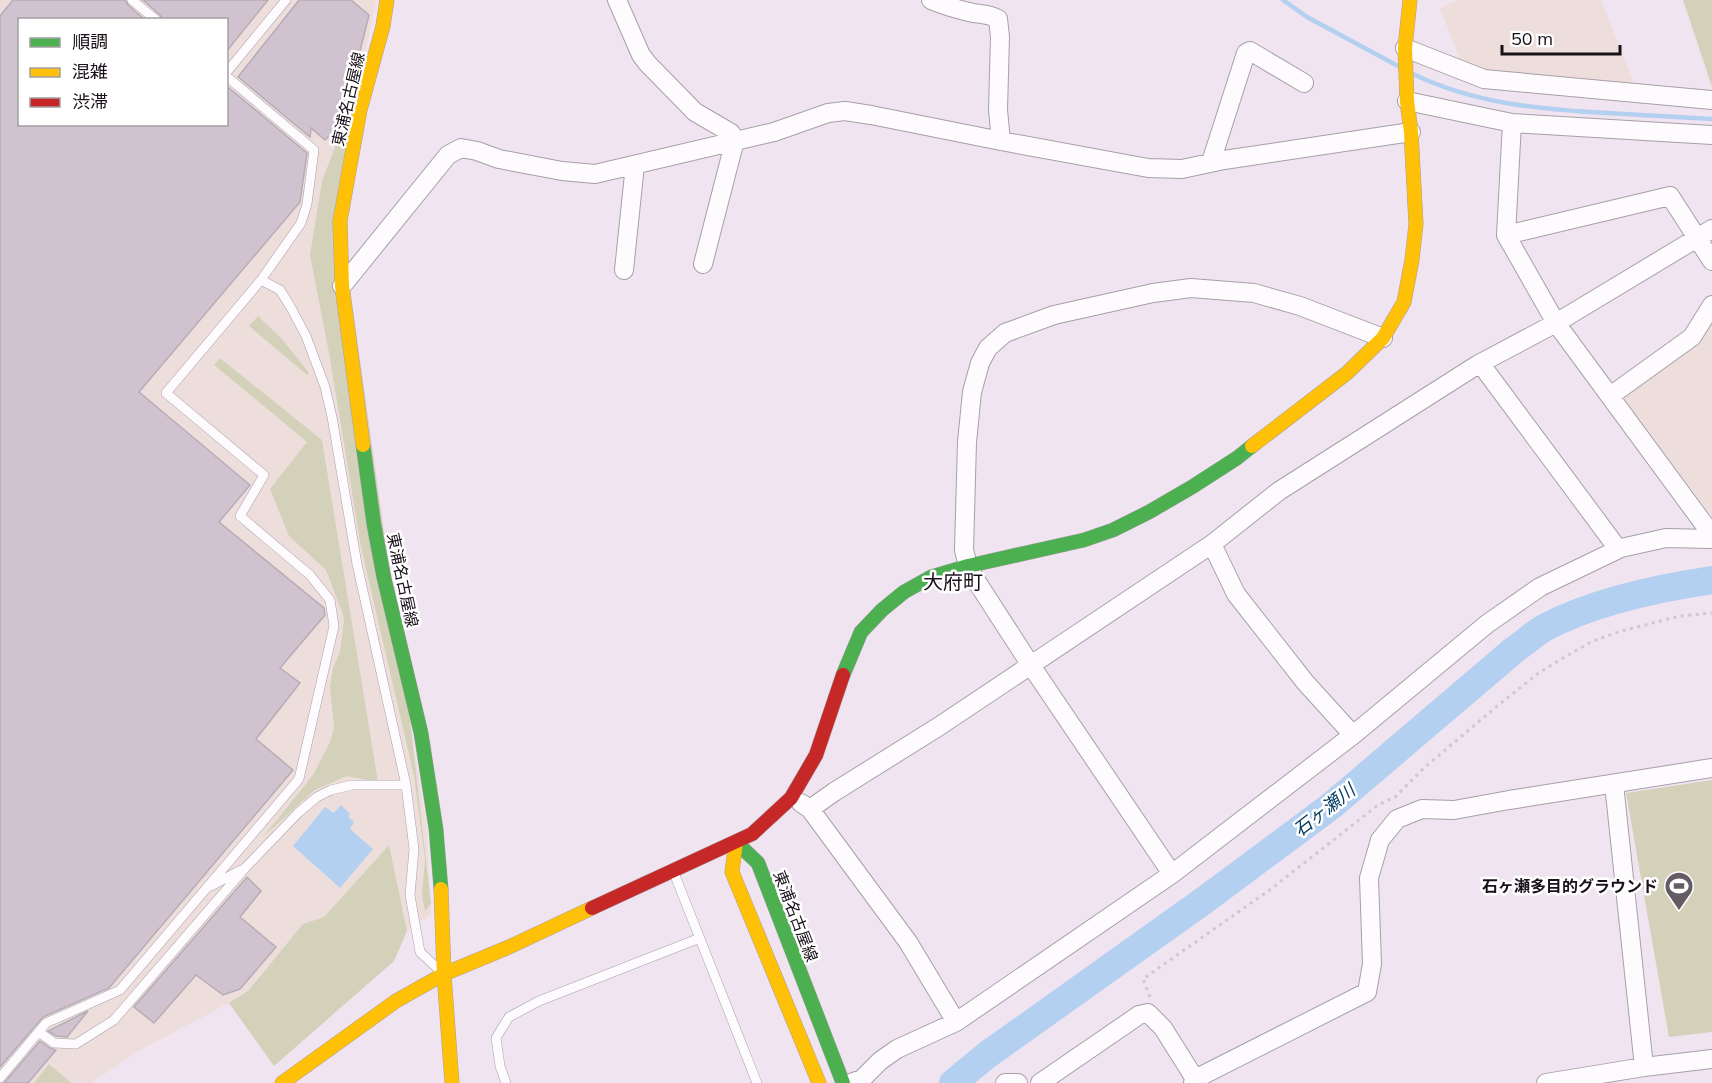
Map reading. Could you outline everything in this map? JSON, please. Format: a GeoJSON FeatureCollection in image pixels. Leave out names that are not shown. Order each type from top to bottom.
{"type":"FeatureCollection","features":[{"type":"Feature","properties":{"kind":"main road","name":"東浦名古屋線"},"geometry":{"type":"LineString","coordinates":[[387,0],[383,26],[360,110],[340,221],[342,286],[374,525],[384,578],[421,733],[436,829],[452,1083]]}},
{"type":"Feature","properties":{"kind":"main road"},"geometry":{"type":"LineString","coordinates":[[282,1083],[396,1002],[444,974],[508,947],[752,834],[791,798],[816,755],[849,659],[861,632],[882,610],[904,592],[932,577],[968,566],[1084,540],[1113,530],[1149,512],[1237,458],[1347,373],[1383,338],[1404,302],[1412,260],[1416,224],[1412,132],[1407,100],[1405,52],[1410,0]]}},
{"type":"Feature","properties":{"kind":"main road","name":"東浦名古屋線"},"geometry":{"type":"LineString","coordinates":[[736,842],[758,863],[843,1083]]}},
{"type":"Feature","properties":{"kind":"main road"},"geometry":{"type":"LineString","coordinates":[[736,842],[732,872],[819,1083]]}},
{"type":"Feature","properties":{"kind":"street"},"geometry":{"type":"LineString","coordinates":[[617,0],[641,55],[648,64],[695,112],[731,133],[735,140],[703,264]]}},
{"type":"Feature","properties":{"kind":"street"},"geometry":{"type":"LineString","coordinates":[[931,0],[973,13],[988,14],[998,19],[1000,37],[998,110],[1001,141]]}},
{"type":"Feature","properties":{"kind":"street"},"geometry":{"type":"LineString","coordinates":[[1211,162],[1246,53],[1250,51],[1304,83]]}},
{"type":"Feature","properties":{"kind":"street"},"geometry":{"type":"LineString","coordinates":[[1405,52],[1484,79],[1712,100]]}},
{"type":"Feature","properties":{"kind":"street"},"geometry":{"type":"LineString","coordinates":[[1407,100],[1512,123],[1712,135]]}},
{"type":"Feature","properties":{"kind":"street"},"geometry":{"type":"LineString","coordinates":[[342,286],[448,155],[461,148],[499,159],[562,171],[595,174],[774,132],[828,113],[845,111],[1148,168],[1182,169],[1211,162],[1412,132]]}},
{"type":"Feature","properties":{"kind":"street"},"geometry":{"type":"LineString","coordinates":[[1512,123],[1506,235],[1556,323],[1712,537]]}},
{"type":"Feature","properties":{"kind":"street"},"geometry":{"type":"LineString","coordinates":[[624,270],[635,165]]}},
{"type":"Feature","properties":{"kind":"street"},"geometry":{"type":"LineString","coordinates":[[1506,235],[1670,196],[1705,233],[1712,261]]}},
{"type":"Feature","properties":{"kind":"street"},"geometry":{"type":"LineString","coordinates":[[810,808],[938,727],[1212,544],[1279,491],[1480,363],[1556,323],[1705,233]]}},
{"type":"Feature","properties":{"kind":"street"},"geometry":{"type":"LineString","coordinates":[[1172,874],[1030,664],[968,566],[964,550],[967,442],[972,392],[980,363],[988,348],[1005,333],[1054,315],[1153,293],[1191,288],[1254,293],[1299,306],[1383,338]]}},
{"type":"Feature","properties":{"kind":"street"},"geometry":{"type":"LineString","coordinates":[[1610,396],[1692,337],[1712,305]]}},
{"type":"Feature","properties":{"kind":"street"},"geometry":{"type":"LineString","coordinates":[[1480,363],[1618,549]]}},
{"type":"Feature","properties":{"kind":"street"},"geometry":{"type":"LineString","coordinates":[[851,1083],[862,1078],[897,1049],[956,1022],[1172,874],[1353,735],[1487,624],[1540,587],[1618,549],[1666,538],[1712,537]]}},
{"type":"Feature","properties":{"kind":"street"},"geometry":{"type":"LineString","coordinates":[[1212,544],[1236,594],[1305,682],[1353,735]]}},
{"type":"Feature","properties":{"kind":"street"},"geometry":{"type":"LineString","coordinates":[[1040,1083],[1139,1015],[1148,1013],[1163,1028],[1194,1081],[1367,992],[1372,964],[1369,878],[1380,840],[1397,819],[1422,809],[1454,810],[1712,768]]}},
{"type":"Feature","properties":{"kind":"street"},"geometry":{"type":"LineString","coordinates":[[1614,784],[1644,1067]]}},
{"type":"Feature","properties":{"kind":"street"},"geometry":{"type":"LineString","coordinates":[[791,798],[810,808],[908,942],[956,1022]]}},
{"type":"Feature","properties":{"kind":"street"},"geometry":{"type":"LineString","coordinates":[[1546,1083],[1644,1067],[1712,1059]]}},
{"type":"Feature","properties":{"kind":"street"},"geometry":{"type":"LineString","coordinates":[[1005,1083],[1018,1083]]}},
{"type":"Feature","properties":{"kind":"lane"},"geometry":{"type":"LineString","coordinates":[[132,0],[154,18]]}},
{"type":"Feature","properties":{"kind":"lane"},"geometry":{"type":"LineString","coordinates":[[228,72],[286,0]]}},
{"type":"Feature","properties":{"kind":"lane"},"geometry":{"type":"LineString","coordinates":[[0,1078],[46,1023],[120,990],[299,779],[334,626],[330,600],[310,575],[240,516],[264,475],[166,393],[261,280],[301,223],[307,204],[314,150],[228,77]]}},
{"type":"Feature","properties":{"kind":"lane"},"geometry":{"type":"LineString","coordinates":[[261,280],[280,290],[290,306],[306,336],[325,387],[357,564],[406,785],[414,849],[410,895],[420,952],[444,974]]}},
{"type":"Feature","properties":{"kind":"lane"},"geometry":{"type":"LineString","coordinates":[[39,1032],[54,1043],[76,1044],[114,1020],[246,867],[316,797],[331,790],[352,785],[406,785]]}},
{"type":"Feature","properties":{"kind":"lane"},"geometry":{"type":"LineString","coordinates":[[206,889],[246,867]]}},
{"type":"Feature","properties":{"kind":"lane"},"geometry":{"type":"LineString","coordinates":[[673,871],[757,1083]]}},
{"type":"Feature","properties":{"kind":"lane"},"geometry":{"type":"LineString","coordinates":[[506,1083],[500,1066],[496,1038],[509,1017],[539,1001],[700,939]]}},
{"type":"Feature","properties":{"kind":"path"},"geometry":{"type":"LineString","coordinates":[[1148,1013],[1151,1002],[1143,979],[1271,889],[1378,805],[1395,796],[1425,767],[1540,672],[1593,641],[1618,632],[1680,616],[1712,613]]}},
{"type":"Feature","properties":{"kind":"shaded area"},"geometry":{"type":"Polygon","coordinates":[[[0,0],[376,0],[331,218],[427,830],[431,915],[407,931],[394,961],[274,1066],[229,1003],[140,1050],[91,1083],[0,1083],[0,0]]]}},
{"type":"Feature","properties":{"kind":"shaded area"},"geometry":{"type":"Polygon","coordinates":[[[1459,0],[1601,0],[1635,85],[1465,72],[1440,8],[1459,0]]]}},
{"type":"Feature","properties":{"kind":"shaded area"},"geometry":{"type":"Polygon","coordinates":[[[1683,0],[1712,0],[1712,87],[1683,0]]]}},
{"type":"Feature","properties":{"kind":"shaded area"},"geometry":{"type":"Polygon","coordinates":[[[348,135],[337,195],[409,711],[431,904],[425,911],[422,895],[425,859],[414,776],[361,547],[329,353],[310,255],[322,181],[337,142],[348,135]]]}},
{"type":"Feature","properties":{"kind":"shaded area"},"geometry":{"type":"Polygon","coordinates":[[[1712,312],[1712,517],[1624,398],[1691,348],[1712,312]]]}},
{"type":"Feature","properties":{"kind":"shaded area"},"geometry":{"type":"Polygon","coordinates":[[[258,316],[282,339],[309,373],[307,375],[249,326],[258,316]]]}},
{"type":"Feature","properties":{"kind":"shaded area"},"geometry":{"type":"Polygon","coordinates":[[[220,358],[322,440],[378,782],[347,776],[315,790],[263,837],[313,775],[330,742],[334,728],[330,687],[333,668],[340,651],[344,620],[326,570],[289,536],[270,489],[307,442],[214,365],[220,358]]]}},
{"type":"Feature","properties":{"kind":"shaded area","name":"石ヶ瀬多目的グラウンド"},"geometry":{"type":"Polygon","coordinates":[[[1712,780],[1712,1032],[1669,1037],[1626,793],[1712,780]]]}},
{"type":"Feature","properties":{"kind":"shaded area"},"geometry":{"type":"Polygon","coordinates":[[[389,845],[407,931],[394,961],[274,1066],[229,1003],[248,991],[303,924],[324,917],[389,845]]]}},
{"type":"Feature","properties":{"kind":"shaded area"},"geometry":{"type":"Polygon","coordinates":[[[49,1064],[71,1083],[34,1083],[49,1064]]]}},
{"type":"Feature","properties":{"kind":"water"},"geometry":{"type":"Polygon","coordinates":[[[341,805],[354,822],[350,829],[373,849],[340,888],[293,846],[325,807],[334,813],[341,805]]]}},
{"type":"Feature","properties":{"kind":"building"},"geometry":{"type":"Polygon","coordinates":[[[13,0],[125,0],[143,18],[18,18],[18,126],[228,126],[229,88],[307,153],[300,202],[139,392],[250,485],[219,522],[324,608],[325,615],[280,668],[300,683],[256,739],[293,770],[109,988],[43,1017],[0,1067],[0,16],[13,0]]]}},
{"type":"Feature","properties":{"kind":"building"},"geometry":{"type":"Polygon","coordinates":[[[143,0],[268,0],[228,50],[228,18],[162,18],[143,0]]]}},
{"type":"Feature","properties":{"kind":"building"},"geometry":{"type":"Polygon","coordinates":[[[299,0],[351,0],[369,15],[342,123],[325,140],[311,128],[310,137],[238,77],[299,0]]]}},
{"type":"Feature","properties":{"kind":"building"},"geometry":{"type":"Polygon","coordinates":[[[247,877],[261,891],[240,917],[276,947],[240,989],[223,995],[196,975],[154,1023],[134,1007],[247,877]]]}},
{"type":"Feature","properties":{"kind":"building"},"geometry":{"type":"Polygon","coordinates":[[[88,1011],[67,1037],[56,1036],[48,1031],[88,1011]]]}},
{"type":"Feature","properties":{"kind":"building"},"geometry":{"type":"Polygon","coordinates":[[[40,1041],[56,1050],[28,1083],[4,1083],[40,1041]]]}},
{"type":"Feature","properties":{"kind":"waterway"},"geometry":{"type":"LineString","coordinates":[[1283,0],[1307,17],[1398,66]]}},
{"type":"Feature","properties":{"kind":"waterway"},"geometry":{"type":"LineString","coordinates":[[1413,74],[1460,92],[1532,107],[1712,119]]}},
{"type":"Feature","properties":{"kind":"waterway","name":"石ヶ瀬川"},"geometry":{"type":"LineString","coordinates":[[953,1083],[987,1055],[1206,899],[1331,806],[1540,630],[1604,603],[1670,587],[1712,580]]}},
{"type":"Feature","properties":{"kind":"traffic: fast"},"geometry":{"type":"LineString","coordinates":[[363,445],[384,578],[421,733],[436,829],[441,889]]}},
{"type":"Feature","properties":{"kind":"traffic: fast"},"geometry":{"type":"LineString","coordinates":[[843,675],[861,632],[882,610],[904,592],[931,577],[968,566],[1084,540],[1113,530],[1192,487],[1252,446]]}},
{"type":"Feature","properties":{"kind":"traffic: fast"},"geometry":{"type":"LineString","coordinates":[[736,842],[758,863],[843,1083]]}},
{"type":"Feature","properties":{"kind":"traffic: slow"},"geometry":{"type":"LineString","coordinates":[[363,445],[342,286],[340,221],[360,110],[383,26],[387,0]]}},
{"type":"Feature","properties":{"kind":"traffic: slow"},"geometry":{"type":"LineString","coordinates":[[1252,446],[1347,373],[1383,338],[1404,302],[1416,224],[1405,48],[1410,0]]}},
{"type":"Feature","properties":{"kind":"traffic: slow"},"geometry":{"type":"LineString","coordinates":[[736,842],[732,872],[819,1083]]}},
{"type":"Feature","properties":{"kind":"traffic: slow"},"geometry":{"type":"LineString","coordinates":[[282,1083],[396,1001],[444,974],[441,889]]}},
{"type":"Feature","properties":{"kind":"traffic: slow"},"geometry":{"type":"LineString","coordinates":[[452,1083],[444,974],[509,947],[592,908]]}},
{"type":"Feature","properties":{"kind":"traffic: jam"},"geometry":{"type":"LineString","coordinates":[[592,908],[752,834],[791,798],[816,755],[843,675]]}},
{"type":"Feature","properties":{"kind":"place","name":"石ヶ瀬多目的グラウンド"},"geometry":{"type":"Point","coordinates":[1679,912]}},
{"type":"Feature","properties":{"kind":"district","name":"大府町"},"geometry":{"type":"Point","coordinates":[953,581]}}]}
